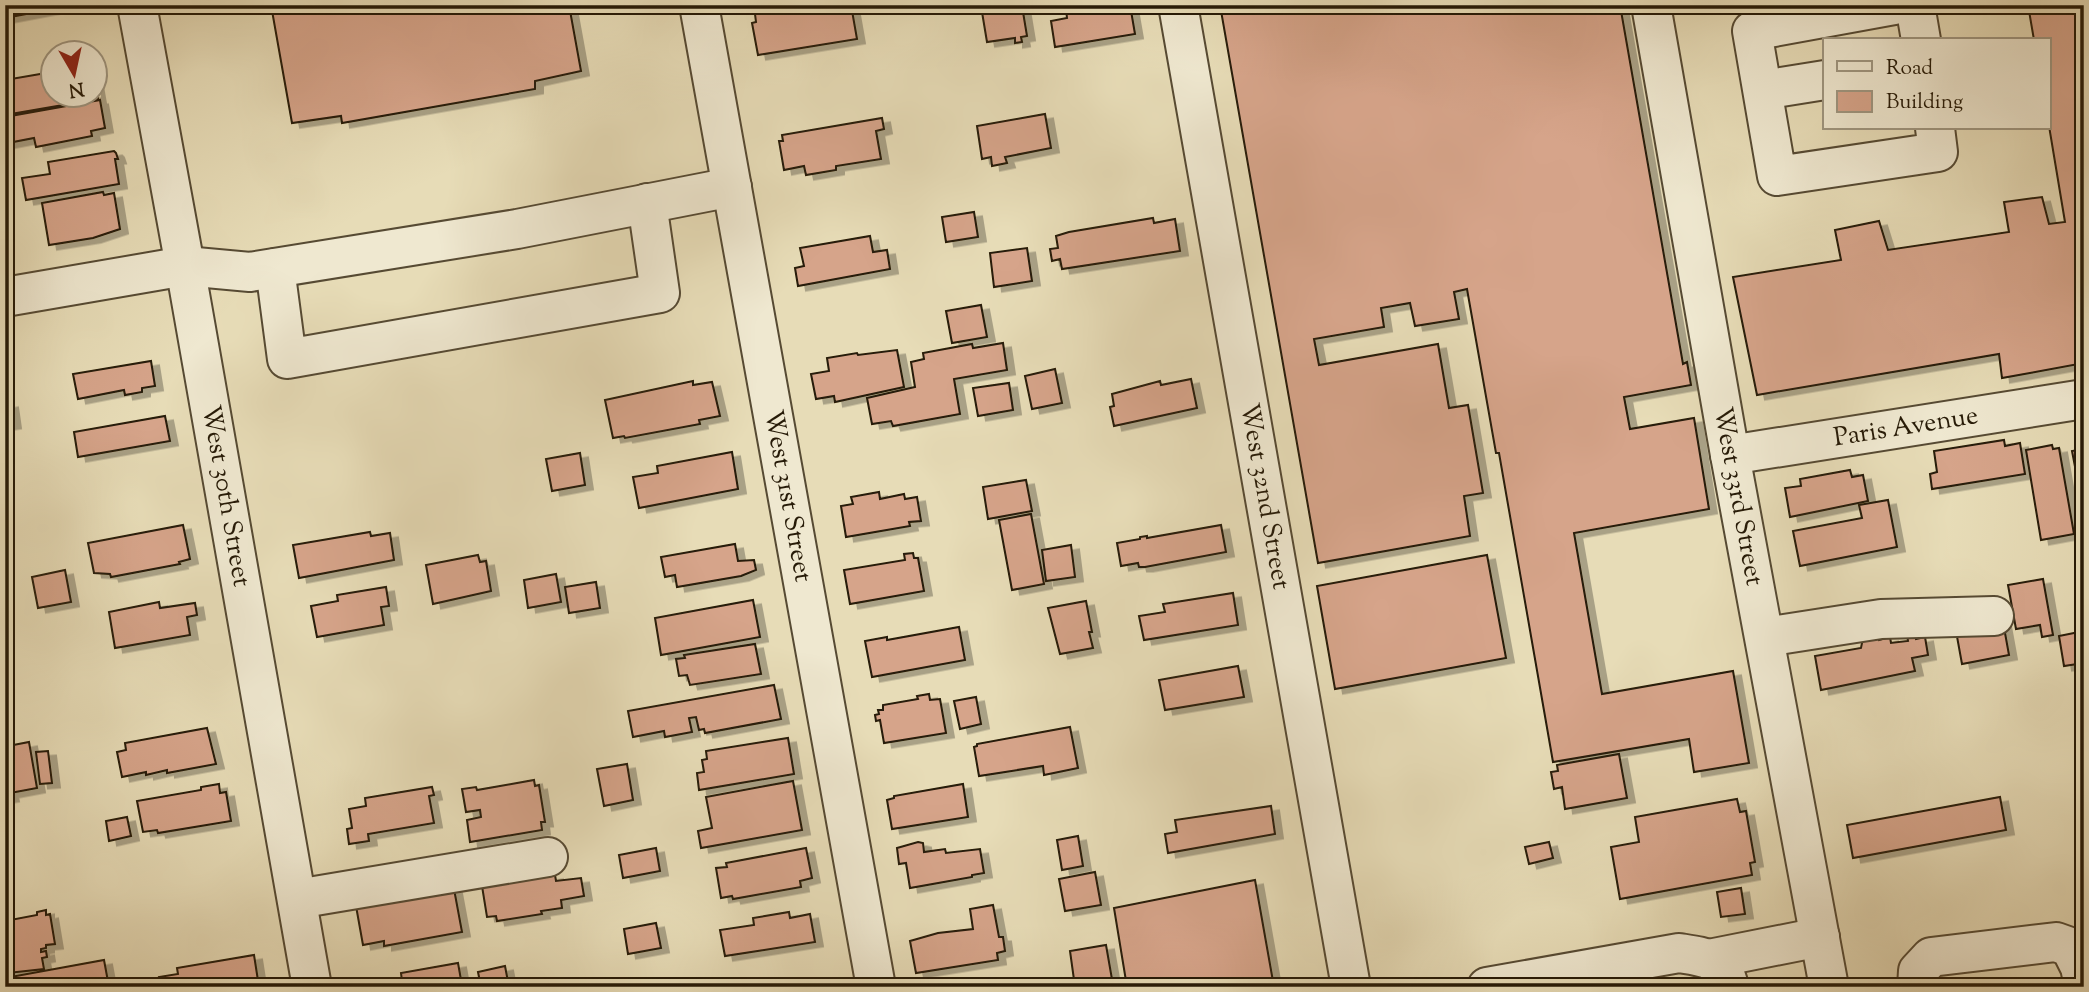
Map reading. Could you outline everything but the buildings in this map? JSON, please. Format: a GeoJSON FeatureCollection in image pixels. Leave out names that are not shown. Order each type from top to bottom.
{"type":"FeatureCollection","features":[{"type":"Feature","properties":{"kind":"street","name":"West 30th Street"},"geometry":{"type":"LineString","coordinates":[[136,5],[185,265],[312,987]]}},
{"type":"Feature","properties":{"kind":"street","name":"West 31st Street"},"geometry":{"type":"LineString","coordinates":[[699,5],[876,987]]}},
{"type":"Feature","properties":{"kind":"street","name":"West 32nd Street"},"geometry":{"type":"LineString","coordinates":[[1178,5],[1351,987]]}},
{"type":"Feature","properties":{"kind":"street","name":"West 33rd Street"},"geometry":{"type":"LineString","coordinates":[[1651,5],[1730,455],[1829,987]]}},
{"type":"Feature","properties":{"kind":"street"},"geometry":{"type":"LineString","coordinates":[[1894,5],[1752,31],[1777,176],[1938,152],[1934,130]]}},
{"type":"Feature","properties":{"kind":"street"},"geometry":{"type":"LineString","coordinates":[[1915,5],[1921,38]]}},
{"type":"Feature","properties":{"kind":"street"},"geometry":{"type":"LineString","coordinates":[[1763,90],[1823,80]]}},
{"type":"Feature","properties":{"kind":"street"},"geometry":{"type":"LineString","coordinates":[[5,297],[185,265],[250,272],[517,229],[732,187]]}},
{"type":"Feature","properties":{"kind":"street"},"geometry":{"type":"LineString","coordinates":[[275,268],[287,359],[660,293],[647,204]]}},
{"type":"Feature","properties":{"kind":"street","name":"Paris Avenue"},"geometry":{"type":"LineString","coordinates":[[1730,455],[2084,399]]}},
{"type":"Feature","properties":{"kind":"street"},"geometry":{"type":"LineString","coordinates":[[1765,637],[1881,618],[1994,615]]}},
{"type":"Feature","properties":{"kind":"street"},"geometry":{"type":"LineString","coordinates":[[297,899],[548,857]]}},
{"type":"Feature","properties":{"kind":"street"},"geometry":{"type":"LineString","coordinates":[[1487,987],[1679,953],[1719,973],[1820,937]]}},
{"type":"Feature","properties":{"kind":"street"},"geometry":{"type":"LineString","coordinates":[[1917,987],[1918,971],[1931,957],[2056,942],[2070,947],[2080,967],[2084,986]]}}]}
